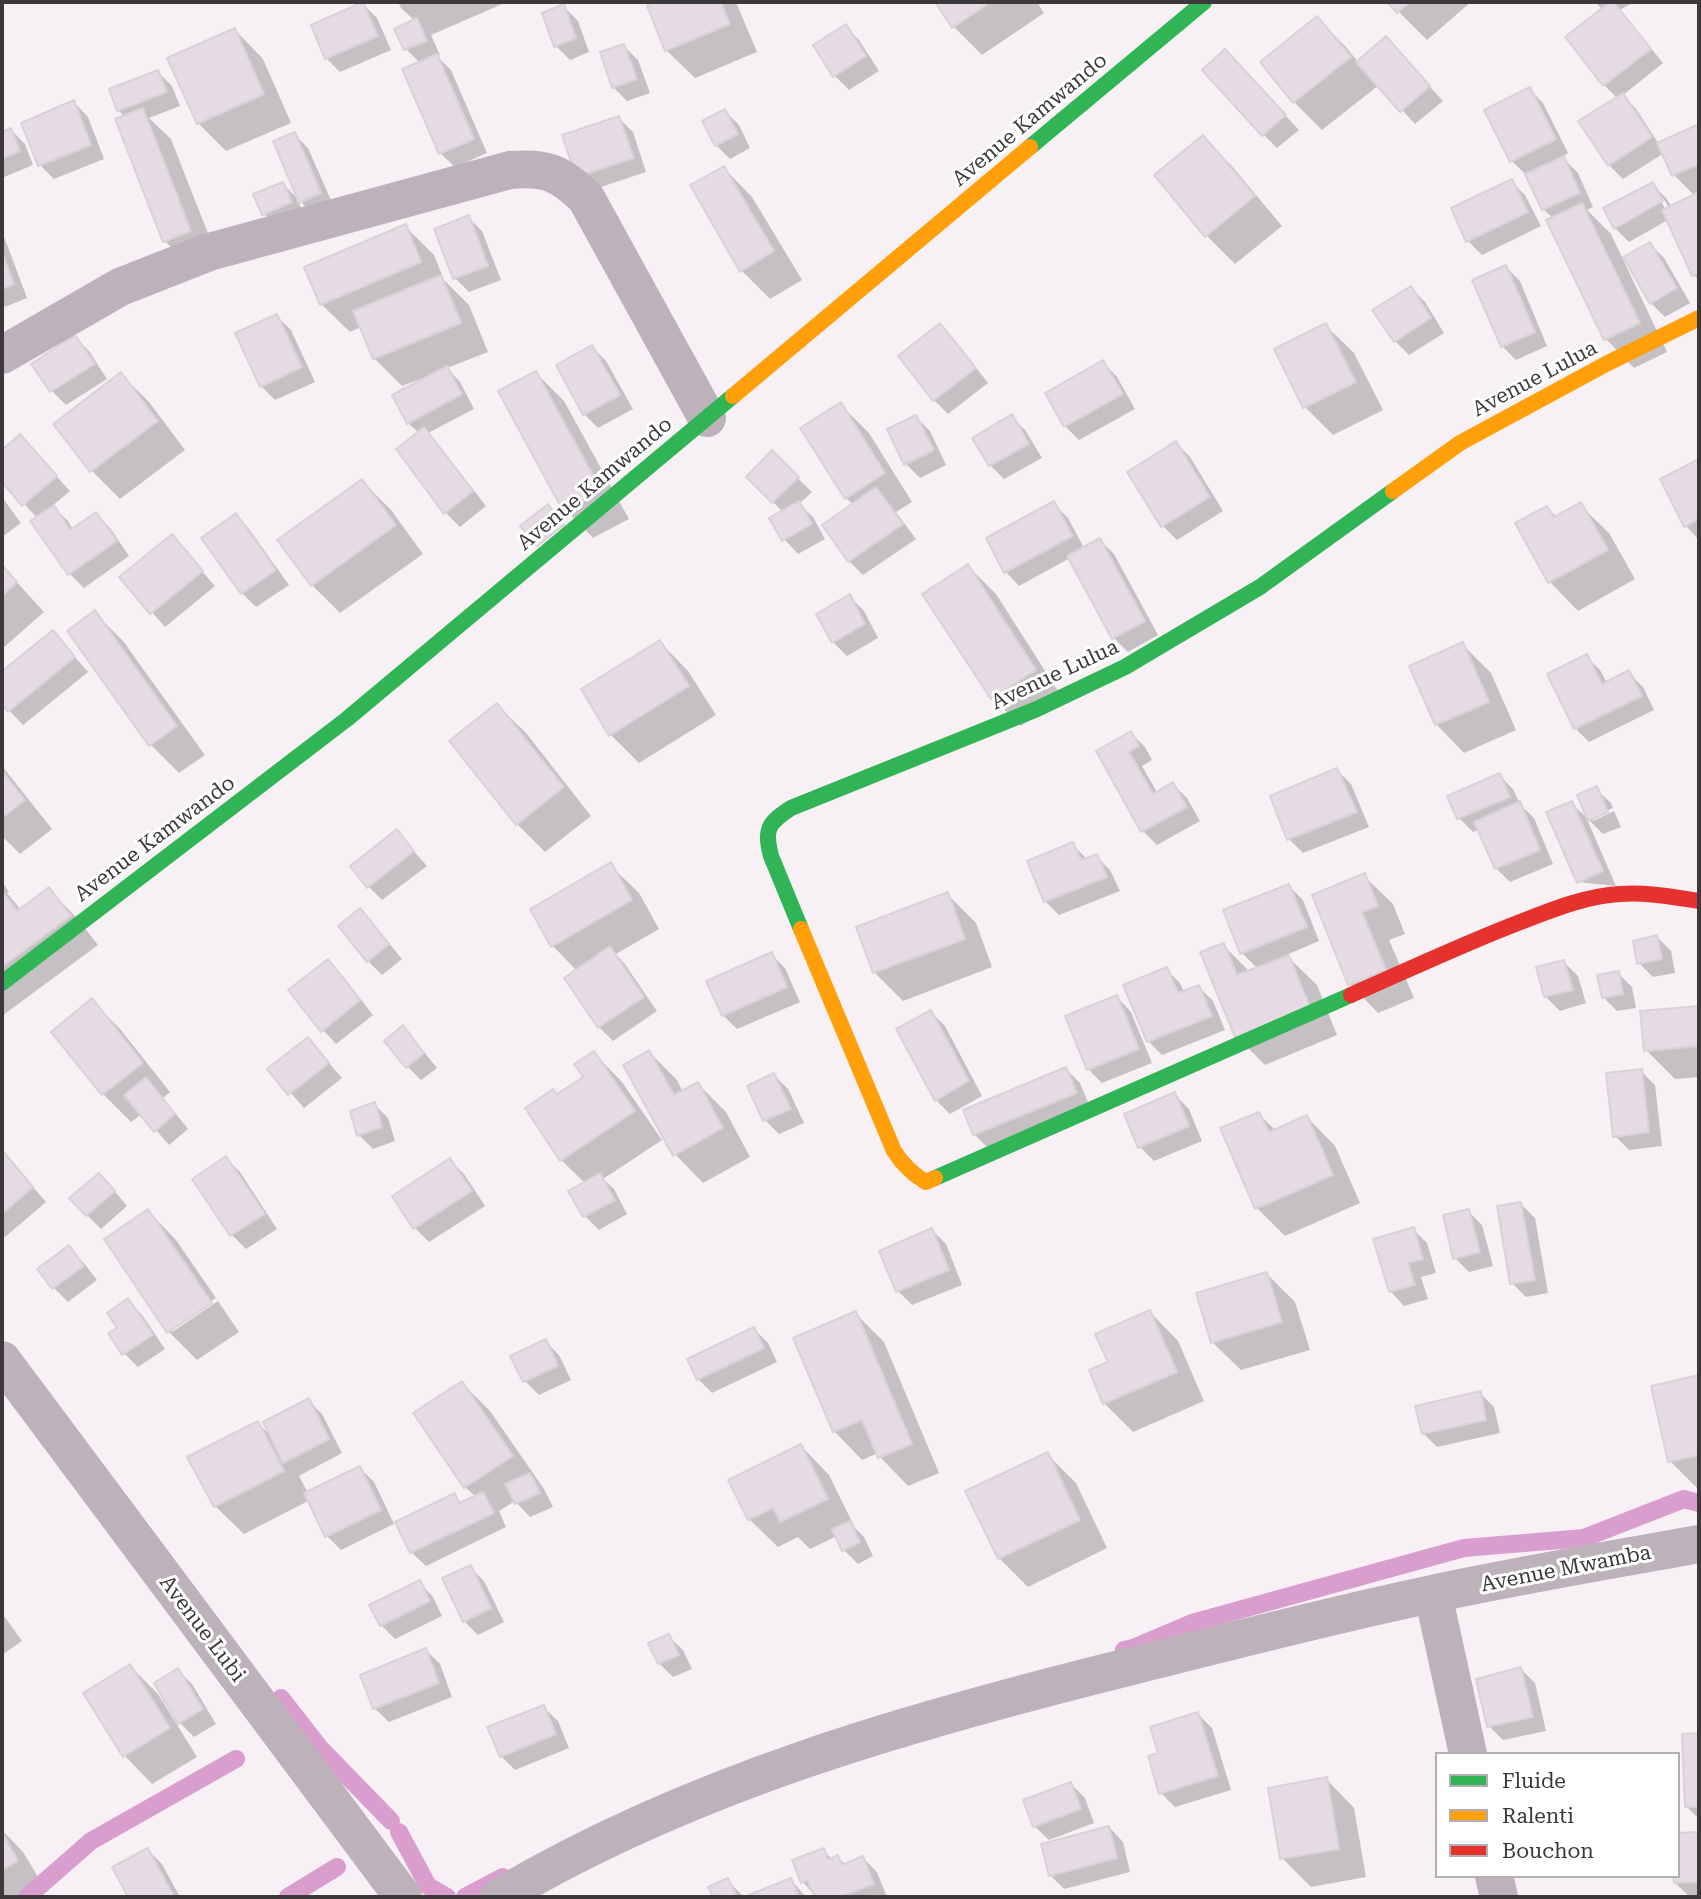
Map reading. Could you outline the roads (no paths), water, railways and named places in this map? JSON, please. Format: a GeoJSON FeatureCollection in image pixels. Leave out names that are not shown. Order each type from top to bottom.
{"type":"FeatureCollection","features":[{"type":"Feature","properties":{"kind":"street","name":"Avenue Kamwando"},"geometry":{"type":"LineString","coordinates":[[2,984],[347,719],[1204,2]]}},
{"type":"Feature","properties":{"kind":"street"},"geometry":{"type":"LineString","coordinates":[[2,355],[120,287],[209,252],[510,170],[531,169],[550,172],[569,182],[586,198],[707,418]]}},
{"type":"Feature","properties":{"kind":"street","name":"Avenue Lulua"},"geometry":{"type":"LineString","coordinates":[[1699,318],[1606,364],[1460,443],[1260,587],[1125,667],[1037,709],[791,808],[776,817],[768,826],[766,839],[894,1151],[904,1167],[926,1182],[1498,930],[1580,901],[1607,895],[1636,893],[1699,901]]}},
{"type":"Feature","properties":{"kind":"street","name":"Avenue Lubi"},"geometry":{"type":"LineString","coordinates":[[2,1360],[403,1897]]}},
{"type":"Feature","properties":{"kind":"street","name":"Avenue Mwamba"},"geometry":{"type":"LineString","coordinates":[[499,1897],[600,1843],[702,1798],[796,1761],[909,1726],[1051,1686],[1433,1594],[1699,1544]]}},
{"type":"Feature","properties":{"kind":"street"},"geometry":{"type":"LineString","coordinates":[[1433,1594],[1468,1752]]}},
{"type":"Feature","properties":{"kind":"street"},"geometry":{"type":"LineString","coordinates":[[1494,1878],[1499,1897]]}},
{"type":"Feature","properties":{"kind":"waterway"},"geometry":{"type":"LineString","coordinates":[[1124,1650],[1192,1623],[1464,1548],[1584,1538],[1684,1499],[1699,1503]]}},
{"type":"Feature","properties":{"kind":"waterway"},"geometry":{"type":"LineString","coordinates":[[281,1698],[320,1748],[391,1821]]}},
{"type":"Feature","properties":{"kind":"waterway"},"geometry":{"type":"LineString","coordinates":[[27,1897],[91,1841],[236,1759]]}},
{"type":"Feature","properties":{"kind":"waterway"},"geometry":{"type":"LineString","coordinates":[[399,1832],[428,1886],[447,1897]]}},
{"type":"Feature","properties":{"kind":"waterway"},"geometry":{"type":"LineString","coordinates":[[288,1897],[337,1867]]}},
{"type":"Feature","properties":{"kind":"waterway"},"geometry":{"type":"LineString","coordinates":[[465,1897],[503,1877]]}}]}
